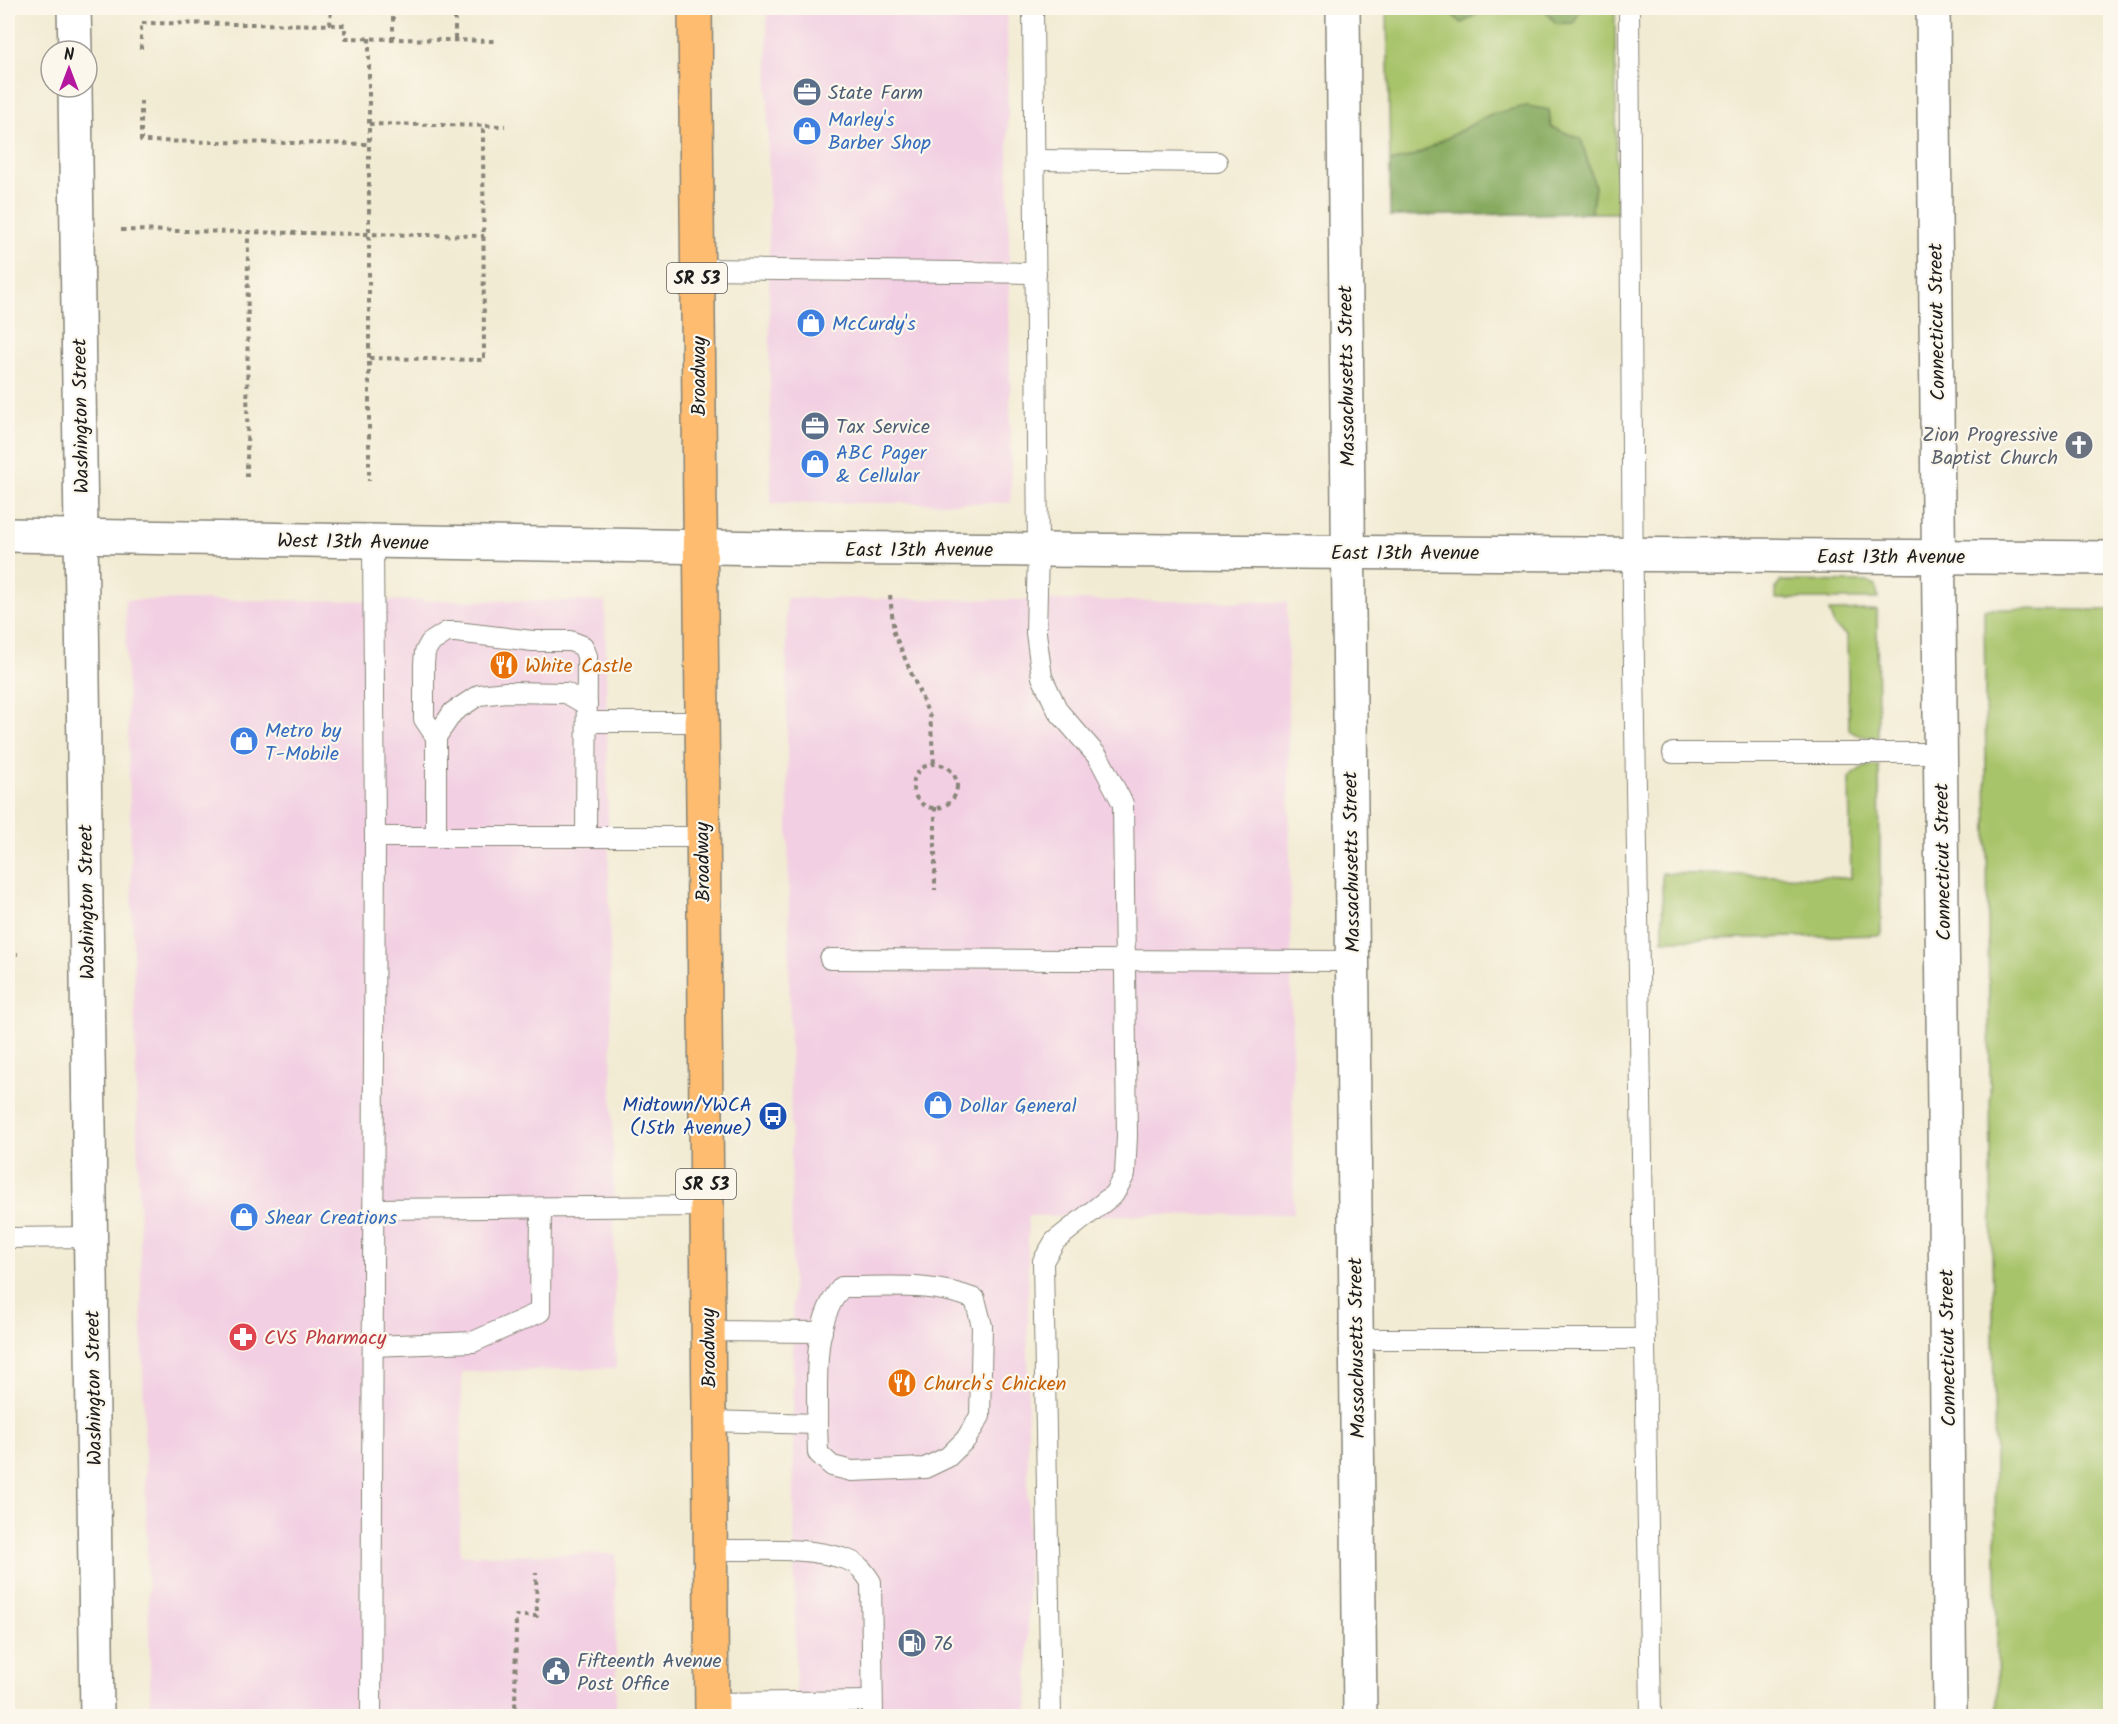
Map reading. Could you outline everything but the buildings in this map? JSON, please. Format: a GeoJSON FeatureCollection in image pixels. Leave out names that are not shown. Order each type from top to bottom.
{"type":"FeatureCollection","features":[{"type":"Feature","properties":{"kind":"main road","name":"Broadway"},"geometry":{"type":"LineString","coordinates":[[695,8],[712,1710]]}},
{"type":"Feature","properties":{"kind":"street"},"geometry":{"type":"LineString","coordinates":[[74,8],[75,39]]}},
{"type":"Feature","properties":{"kind":"street","name":"Massachusetts Street"},"geometry":{"type":"LineString","coordinates":[[1343,8],[1360,1716]]}},
{"type":"Feature","properties":{"kind":"street","name":"Connecticut Street"},"geometry":{"type":"LineString","coordinates":[[1933,8],[1950,1716]]}},
{"type":"Feature","properties":{"kind":"street","name":"Washington Street"},"geometry":{"type":"LineString","coordinates":[[75,99],[97,1716]]}},
{"type":"Feature","properties":{"kind":"street","name":"West 13th Avenue"},"geometry":{"type":"LineString","coordinates":[[8,536],[699,547]]}},
{"type":"Feature","properties":{"kind":"street","name":"East 13th Avenue"},"geometry":{"type":"LineString","coordinates":[[699,547],[2110,558]]}},
{"type":"Feature","properties":{"kind":"lane"},"geometry":{"type":"LineString","coordinates":[[1033,8],[1038,550],[1036,633],[1041,676],[1058,711],[1099,758],[1123,804],[1127,1137],[1125,1174],[1114,1194],[1055,1241],[1043,1261],[1051,1716]]}},
{"type":"Feature","properties":{"kind":"lane"},"geometry":{"type":"LineString","coordinates":[[1629,8],[1632,554],[1651,1716]]}},
{"type":"Feature","properties":{"kind":"lane"},"geometry":{"type":"LineString","coordinates":[[1035,160],[1217,162]]}},
{"type":"Feature","properties":{"kind":"lane"},"geometry":{"type":"LineString","coordinates":[[697,269],[1036,273]]}},
{"type":"Feature","properties":{"kind":"lane"},"geometry":{"type":"LineString","coordinates":[[371,1716],[375,837],[373,541]]}},
{"type":"Feature","properties":{"kind":"lane"},"geometry":{"type":"LineString","coordinates":[[436,837],[436,737],[424,719],[425,652],[430,643],[447,632],[579,643],[586,650],[586,837]]}},
{"type":"Feature","properties":{"kind":"lane"},"geometry":{"type":"LineString","coordinates":[[436,737],[453,712],[479,696],[506,692],[566,693],[587,714],[701,722]]}},
{"type":"Feature","properties":{"kind":"lane"},"geometry":{"type":"LineString","coordinates":[[1673,753],[1941,753]]}},
{"type":"Feature","properties":{"kind":"lane"},"geometry":{"type":"LineString","coordinates":[[375,837],[702,837]]}},
{"type":"Feature","properties":{"kind":"lane"},"geometry":{"type":"LineString","coordinates":[[830,959],[1352,961]]}},
{"type":"Feature","properties":{"kind":"lane"},"geometry":{"type":"LineString","coordinates":[[374,1209],[706,1206]]}},
{"type":"Feature","properties":{"kind":"lane"},"geometry":{"type":"LineString","coordinates":[[373,1346],[473,1342],[540,1312],[541,1208]]}},
{"type":"Feature","properties":{"kind":"lane"},"geometry":{"type":"LineString","coordinates":[[8,1238],[90,1237]]}},
{"type":"Feature","properties":{"kind":"lane"},"geometry":{"type":"LineString","coordinates":[[842,1287],[950,1289],[975,1299],[982,1326],[980,1416],[966,1439],[948,1457],[925,1468],[852,1471],[832,1466],[818,1453],[817,1424],[818,1365],[822,1332],[832,1299],[842,1287]]}},
{"type":"Feature","properties":{"kind":"lane"},"geometry":{"type":"LineString","coordinates":[[708,1331],[822,1332]]}},
{"type":"Feature","properties":{"kind":"lane"},"geometry":{"type":"LineString","coordinates":[[1356,1339],[1645,1339]]}},
{"type":"Feature","properties":{"kind":"lane"},"geometry":{"type":"LineString","coordinates":[[708,1421],[817,1424]]}},
{"type":"Feature","properties":{"kind":"lane"},"geometry":{"type":"LineString","coordinates":[[710,1550],[808,1553],[850,1560],[862,1569],[871,1582],[872,1709],[712,1710]]}},
{"type":"Feature","properties":{"kind":"path"},"geometry":{"type":"LineString","coordinates":[[330,25],[331,8]]}},
{"type":"Feature","properties":{"kind":"path"},"geometry":{"type":"LineString","coordinates":[[393,8],[393,39]]}},
{"type":"Feature","properties":{"kind":"path"},"geometry":{"type":"LineString","coordinates":[[455,8],[455,40]]}},
{"type":"Feature","properties":{"kind":"path"},"geometry":{"type":"LineString","coordinates":[[141,49],[141,23],[345,25],[345,38],[495,41]]}},
{"type":"Feature","properties":{"kind":"path"},"geometry":{"type":"LineString","coordinates":[[369,38],[369,481]]}},
{"type":"Feature","properties":{"kind":"path"},"geometry":{"type":"LineString","coordinates":[[141,101],[141,141],[369,144]]}},
{"type":"Feature","properties":{"kind":"path"},"geometry":{"type":"LineString","coordinates":[[369,124],[505,126]]}},
{"type":"Feature","properties":{"kind":"path"},"geometry":{"type":"LineString","coordinates":[[369,358],[484,360],[483,126]]}},
{"type":"Feature","properties":{"kind":"path"},"geometry":{"type":"LineString","coordinates":[[121,230],[484,236]]}},
{"type":"Feature","properties":{"kind":"path"},"geometry":{"type":"LineString","coordinates":[[248,232],[248,477]]}},
{"type":"Feature","properties":{"kind":"path"},"geometry":{"type":"LineString","coordinates":[[890,595],[894,633],[930,717],[934,764]]}},
{"type":"Feature","properties":{"kind":"path"},"geometry":{"type":"LineString","coordinates":[[934,764],[952,773],[957,786],[952,799],[946,805],[935,807],[918,800],[912,786],[921,768],[934,764]]}},
{"type":"Feature","properties":{"kind":"path"},"geometry":{"type":"LineString","coordinates":[[935,807],[935,890]]}},
{"type":"Feature","properties":{"kind":"path"},"geometry":{"type":"LineString","coordinates":[[8,954],[18,954]]}},
{"type":"Feature","properties":{"kind":"path"},"geometry":{"type":"LineString","coordinates":[[515,1716],[516,1616],[537,1616],[536,1573]]}},
{"type":"Feature","properties":{"kind":"shaded area"},"geometry":{"type":"Polygon","coordinates":[[[767,8],[1007,8],[1011,503],[771,503],[767,8]]]}},
{"type":"Feature","properties":{"kind":"shaded area"},"geometry":{"type":"Polygon","coordinates":[[[786,598],[1287,602],[1294,1214],[1028,1216],[1028,1716],[796,1716],[786,598]]]}},
{"type":"Feature","properties":{"kind":"shaded area"},"geometry":{"type":"Polygon","coordinates":[[[125,600],[605,601],[616,1368],[462,1372],[460,1555],[616,1554],[616,1716],[151,1716],[125,600]]]}},
{"type":"Feature","properties":{"kind":"green space"},"geometry":{"type":"Polygon","coordinates":[[[1387,8],[1445,8],[1462,23],[1486,8],[1543,8],[1556,23],[1574,23],[1581,8],[1615,8],[1617,213],[1591,213],[1595,187],[1581,139],[1551,127],[1549,110],[1445,139],[1414,157],[1390,162],[1387,8]]]}},
{"type":"Feature","properties":{"kind":"green space"},"geometry":{"type":"Polygon","coordinates":[[[1445,8],[1486,8],[1462,23],[1445,8]]]}},
{"type":"Feature","properties":{"kind":"green space"},"geometry":{"type":"Polygon","coordinates":[[[1543,8],[1581,8],[1574,23],[1556,23],[1543,8]]]}},
{"type":"Feature","properties":{"kind":"green space"},"geometry":{"type":"Polygon","coordinates":[[[1527,106],[1549,110],[1551,127],[1581,139],[1595,187],[1591,213],[1390,216],[1390,162],[1414,156],[1491,114],[1527,106]]]}},
{"type":"Feature","properties":{"kind":"green space"},"geometry":{"type":"Polygon","coordinates":[[[1781,581],[1867,582],[1876,586],[1878,599],[1776,599],[1776,588],[1781,581]]]}},
{"type":"Feature","properties":{"kind":"green space"},"geometry":{"type":"Polygon","coordinates":[[[1984,609],[2110,610],[2110,1716],[1998,1716],[1984,609]]]}},
{"type":"Feature","properties":{"kind":"green space"},"geometry":{"type":"Polygon","coordinates":[[[1877,610],[1878,737],[1870,737],[1849,730],[1847,636],[1834,626],[1829,611],[1877,610]]]}},
{"type":"Feature","properties":{"kind":"green space"},"geometry":{"type":"Polygon","coordinates":[[[1879,766],[1881,935],[1663,940],[1662,873],[1851,878],[1849,778],[1860,769],[1879,766]]]}},
{"type":"Feature","properties":{"kind":"place","name":"State Farm"},"geometry":{"type":"Point","coordinates":[807,92]}},
{"type":"Feature","properties":{"kind":"place","name":"Marley's Barber Shop"},"geometry":{"type":"Point","coordinates":[807,131]}},
{"type":"Feature","properties":{"kind":"place","name":"McCurdy's"},"geometry":{"type":"Point","coordinates":[811,323]}},
{"type":"Feature","properties":{"kind":"place","name":"Tax Service"},"geometry":{"type":"Point","coordinates":[815,426]}},
{"type":"Feature","properties":{"kind":"place","name":"Zion Progressive Baptist Church"},"geometry":{"type":"Point","coordinates":[2079,445]}},
{"type":"Feature","properties":{"kind":"place","name":"ABC Pager & Cellular"},"geometry":{"type":"Point","coordinates":[815,464]}},
{"type":"Feature","properties":{"kind":"place","name":"White Castle"},"geometry":{"type":"Point","coordinates":[504,665]}},
{"type":"Feature","properties":{"kind":"place","name":"Metro by T-Mobile"},"geometry":{"type":"Point","coordinates":[244,741]}},
{"type":"Feature","properties":{"kind":"place","name":"Dollar General"},"geometry":{"type":"Point","coordinates":[938,1105]}},
{"type":"Feature","properties":{"kind":"place","name":"Midtown/YWCA (15th Avenue)"},"geometry":{"type":"Point","coordinates":[773,1116]}},
{"type":"Feature","properties":{"kind":"place","name":"Shear Creations"},"geometry":{"type":"Point","coordinates":[244,1217]}},
{"type":"Feature","properties":{"kind":"place","name":"CVS Pharmacy"},"geometry":{"type":"Point","coordinates":[243,1337]}},
{"type":"Feature","properties":{"kind":"place","name":"Church's Chicken"},"geometry":{"type":"Point","coordinates":[902,1383]}},
{"type":"Feature","properties":{"kind":"place","name":"76"},"geometry":{"type":"Point","coordinates":[912,1643]}},
{"type":"Feature","properties":{"kind":"place","name":"Fifteenth Avenue Post Office"},"geometry":{"type":"Point","coordinates":[556,1671]}}]}
